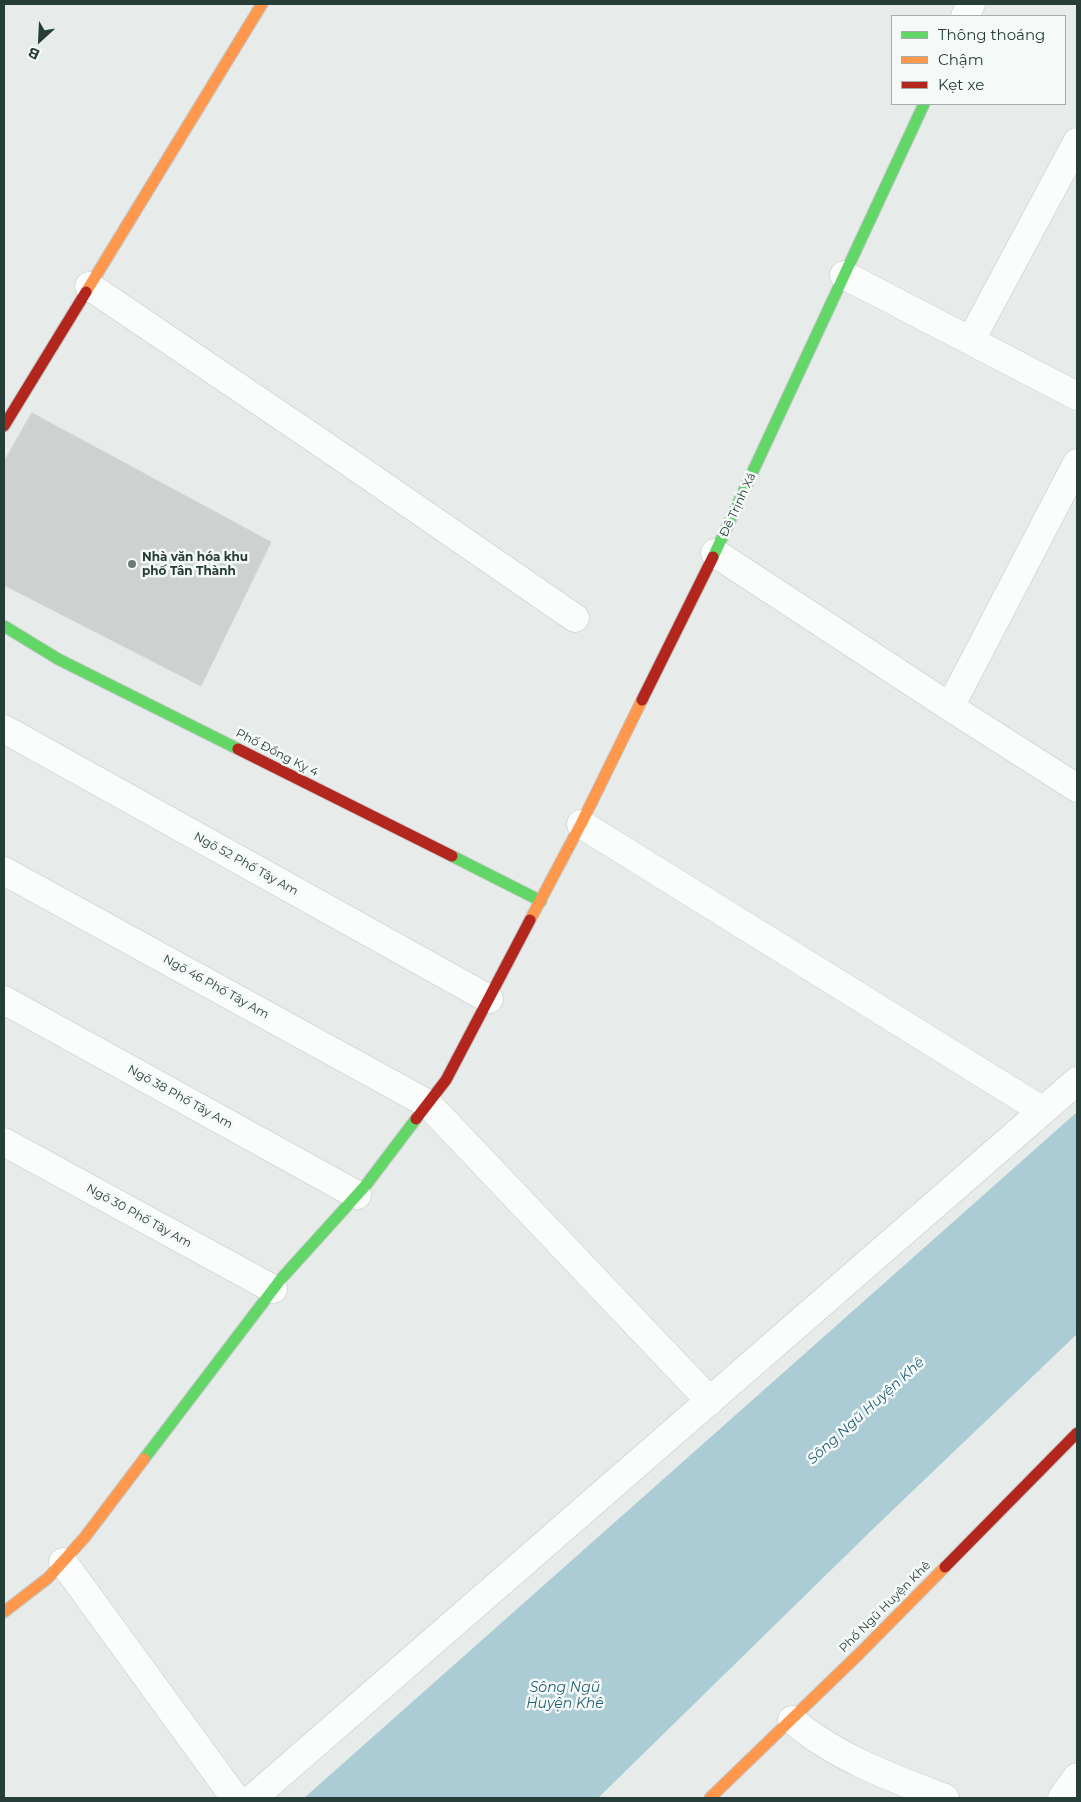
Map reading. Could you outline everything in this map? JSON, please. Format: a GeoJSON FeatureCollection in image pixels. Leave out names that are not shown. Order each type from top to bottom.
{"type":"FeatureCollection","features":[{"type":"Feature","properties":{"kind":"street"},"geometry":{"type":"LineString","coordinates":[[4,426],[262,4]]}},
{"type":"Feature","properties":{"kind":"street","name":"Đê Trịnh Xá"},"geometry":{"type":"LineString","coordinates":[[4,1612],[48,1578],[85,1537],[274,1289],[357,1195],[446,1080],[581,824],[715,553],[924,105]]}},
{"type":"Feature","properties":{"kind":"street"},"geometry":{"type":"LineString","coordinates":[[971,340],[1077,142]]}},
{"type":"Feature","properties":{"kind":"street"},"geometry":{"type":"LineString","coordinates":[[844,275],[1077,396]]}},
{"type":"Feature","properties":{"kind":"street"},"geometry":{"type":"LineString","coordinates":[[89,286],[575,618]]}},
{"type":"Feature","properties":{"kind":"street"},"geometry":{"type":"LineString","coordinates":[[950,707],[1077,463]]}},
{"type":"Feature","properties":{"kind":"street"},"geometry":{"type":"LineString","coordinates":[[715,553],[1077,788]]}},
{"type":"Feature","properties":{"kind":"street","name":"Phố Đồng Kỵ 4"},"geometry":{"type":"LineString","coordinates":[[4,626],[58,658],[541,901]]}},
{"type":"Feature","properties":{"kind":"street","name":"Ngõ 52 Phố Tây Am"},"geometry":{"type":"LineString","coordinates":[[4,729],[489,999]]}},
{"type":"Feature","properties":{"kind":"street"},"geometry":{"type":"LineString","coordinates":[[581,824],[1043,1111]]}},
{"type":"Feature","properties":{"kind":"street","name":"Ngõ 46 Phố Tây Am"},"geometry":{"type":"LineString","coordinates":[[4,871],[428,1104],[710,1401]]}},
{"type":"Feature","properties":{"kind":"street","name":"Ngõ 38 Phố Tây Am"},"geometry":{"type":"LineString","coordinates":[[4,1000],[357,1195]]}},
{"type":"Feature","properties":{"kind":"street"},"geometry":{"type":"LineString","coordinates":[[253,1798],[1077,1081]]}},
{"type":"Feature","properties":{"kind":"street","name":"Ngõ 30 Phố Tây Am"},"geometry":{"type":"LineString","coordinates":[[4,1142],[274,1289]]}},
{"type":"Feature","properties":{"kind":"street","name":"Phố Ngũ Huyện Khê"},"geometry":{"type":"LineString","coordinates":[[710,1798],[792,1720],[1077,1433]]}},
{"type":"Feature","properties":{"kind":"street"},"geometry":{"type":"LineString","coordinates":[[63,1562],[235,1798]]}},
{"type":"Feature","properties":{"kind":"street"},"geometry":{"type":"LineString","coordinates":[[792,1720],[808,1734],[830,1747],[896,1780],[945,1798]]}},
{"type":"Feature","properties":{"kind":"street"},"geometry":{"type":"LineString","coordinates":[[1062,1798],[1077,1777]]}},
{"type":"Feature","properties":{"kind":"water","name":"Sông Ngũ Huyện Khê"},"geometry":{"type":"Polygon","coordinates":[[[1077,1112],[1077,1334],[875,1527],[598,1798],[304,1798],[1077,1112]]]}},
{"type":"Feature","properties":{"kind":"building","name":"Nhà văn hóa khu phố Tân Thành"},"geometry":{"type":"Polygon","coordinates":[[[32,413],[271,542],[201,686],[4,585],[4,462],[32,413]]]}},
{"type":"Feature","properties":{"kind":"traffic: fast"},"geometry":{"type":"LineString","coordinates":[[713,557],[924,105]]}},
{"type":"Feature","properties":{"kind":"traffic: fast"},"geometry":{"type":"LineString","coordinates":[[4,626],[58,659],[238,749]]}},
{"type":"Feature","properties":{"kind":"traffic: fast"},"geometry":{"type":"LineString","coordinates":[[452,856],[541,901]]}},
{"type":"Feature","properties":{"kind":"traffic: fast"},"geometry":{"type":"LineString","coordinates":[[144,1459],[281,1279],[366,1185],[416,1119]]}},
{"type":"Feature","properties":{"kind":"traffic: slow"},"geometry":{"type":"LineString","coordinates":[[86,292],[262,4]]}},
{"type":"Feature","properties":{"kind":"traffic: slow"},"geometry":{"type":"LineString","coordinates":[[530,920],[581,824],[642,700]]}},
{"type":"Feature","properties":{"kind":"traffic: slow"},"geometry":{"type":"LineString","coordinates":[[4,1612],[48,1578],[85,1537],[144,1459]]}},
{"type":"Feature","properties":{"kind":"traffic: slow"},"geometry":{"type":"LineString","coordinates":[[710,1798],[859,1654],[945,1567]]}},
{"type":"Feature","properties":{"kind":"traffic: jam"},"geometry":{"type":"LineString","coordinates":[[4,426],[86,292]]}},
{"type":"Feature","properties":{"kind":"traffic: jam"},"geometry":{"type":"LineString","coordinates":[[642,700],[713,557]]}},
{"type":"Feature","properties":{"kind":"traffic: jam"},"geometry":{"type":"LineString","coordinates":[[238,749],[452,856]]}},
{"type":"Feature","properties":{"kind":"traffic: jam"},"geometry":{"type":"LineString","coordinates":[[416,1119],[446,1080],[530,920]]}},
{"type":"Feature","properties":{"kind":"traffic: jam"},"geometry":{"type":"LineString","coordinates":[[945,1567],[1077,1433]]}},
{"type":"Feature","properties":{"kind":"place","name":"Nhà văn hóa khu phố Tân Thành"},"geometry":{"type":"Point","coordinates":[132,564]}}]}
